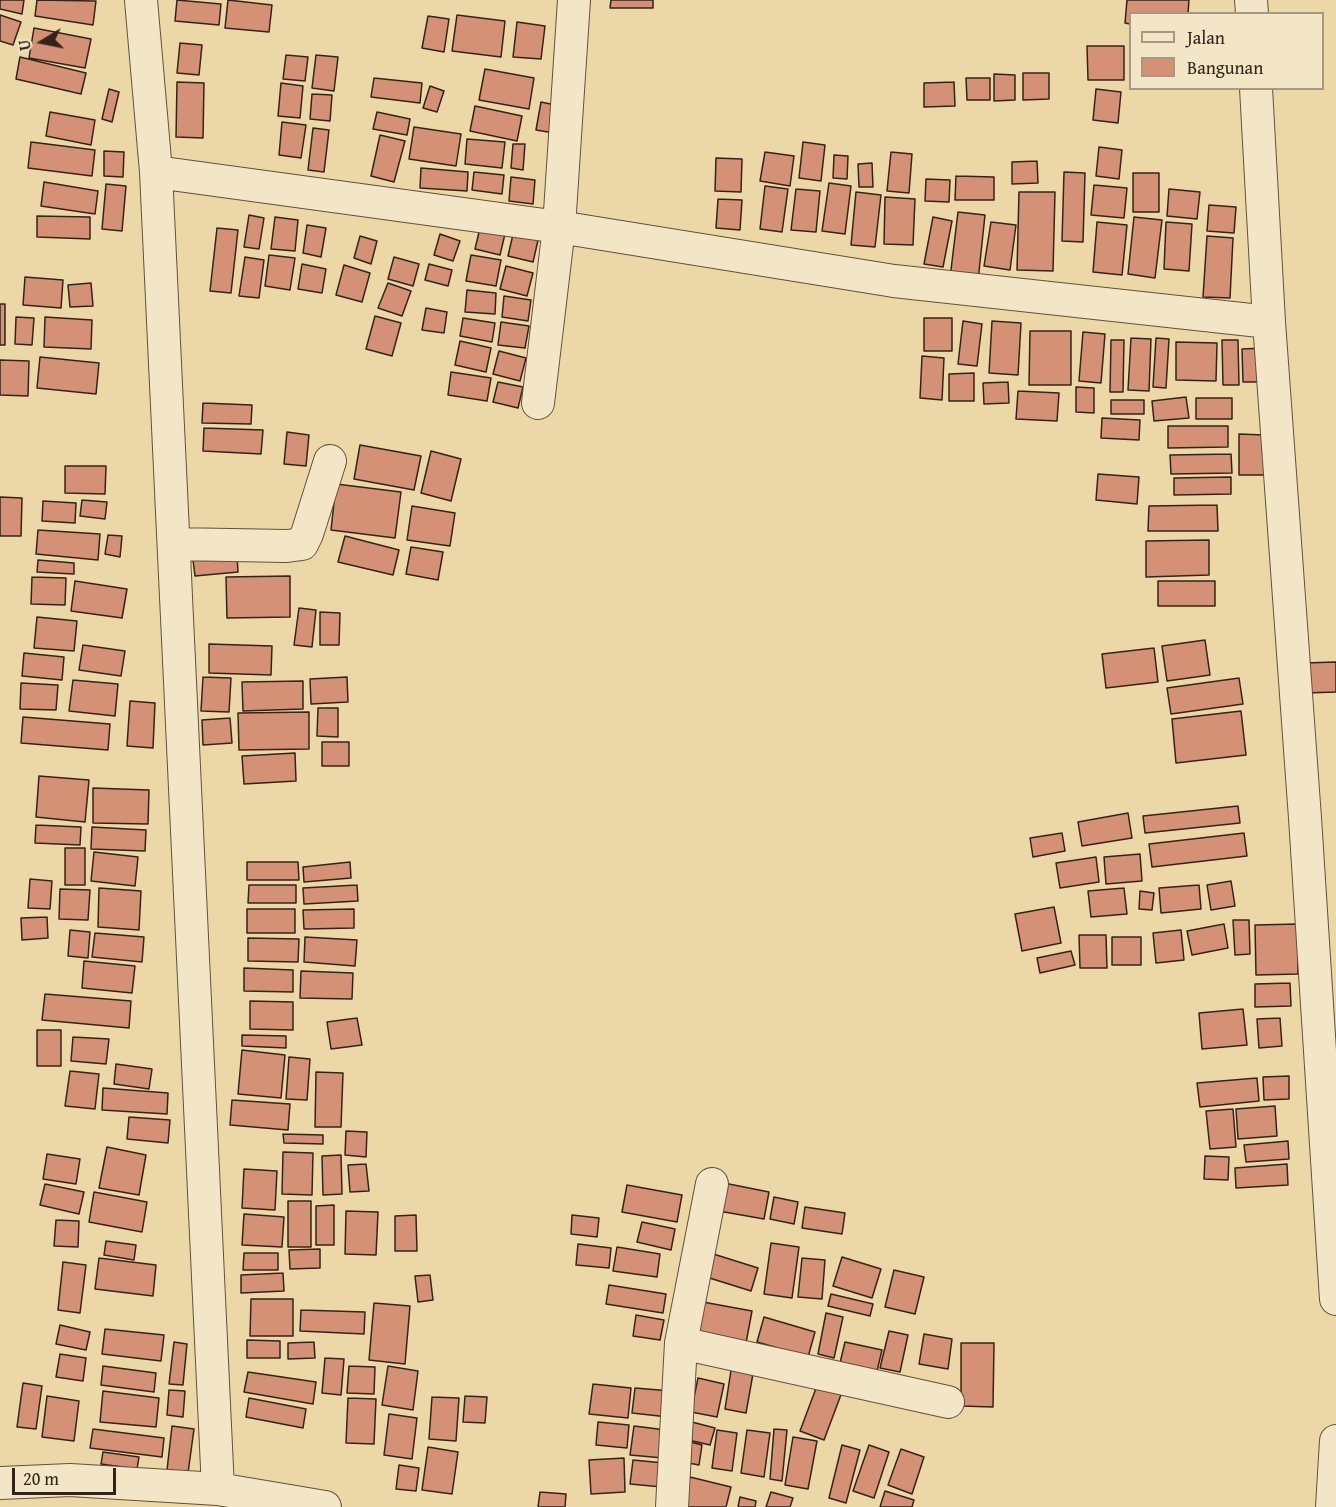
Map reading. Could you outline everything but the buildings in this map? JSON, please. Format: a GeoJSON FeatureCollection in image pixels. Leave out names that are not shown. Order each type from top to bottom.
{"type":"FeatureCollection","features":[{"type":"Feature","properties":{"kind":"street"},"geometry":{"type":"LineString","coordinates":[[141,0],[156,172],[218,1489]]}},
{"type":"Feature","properties":{"kind":"street"},"geometry":{"type":"LineString","coordinates":[[538,404],[559,227],[574,0]]}},
{"type":"Feature","properties":{"kind":"street"},"geometry":{"type":"LineString","coordinates":[[1256,90],[1269,322],[1304,806],[1336,1299]]}},
{"type":"Feature","properties":{"kind":"street"},"geometry":{"type":"LineString","coordinates":[[156,172],[559,227],[894,281],[1269,322]]}},
{"type":"Feature","properties":{"kind":"street"},"geometry":{"type":"LineString","coordinates":[[174,544],[287,546],[302,544],[330,460]]}},
{"type":"Feature","properties":{"kind":"street"},"geometry":{"type":"LineString","coordinates":[[672,1507],[681,1343],[712,1184]]}},
{"type":"Feature","properties":{"kind":"street"},"geometry":{"type":"LineString","coordinates":[[681,1343],[948,1402]]}},
{"type":"Feature","properties":{"kind":"street"},"geometry":{"type":"LineString","coordinates":[[1332,1507],[1336,1441]]}},
{"type":"Feature","properties":{"kind":"street"},"geometry":{"type":"LineString","coordinates":[[0,1483],[70,1480],[218,1489],[326,1507]]}}]}
